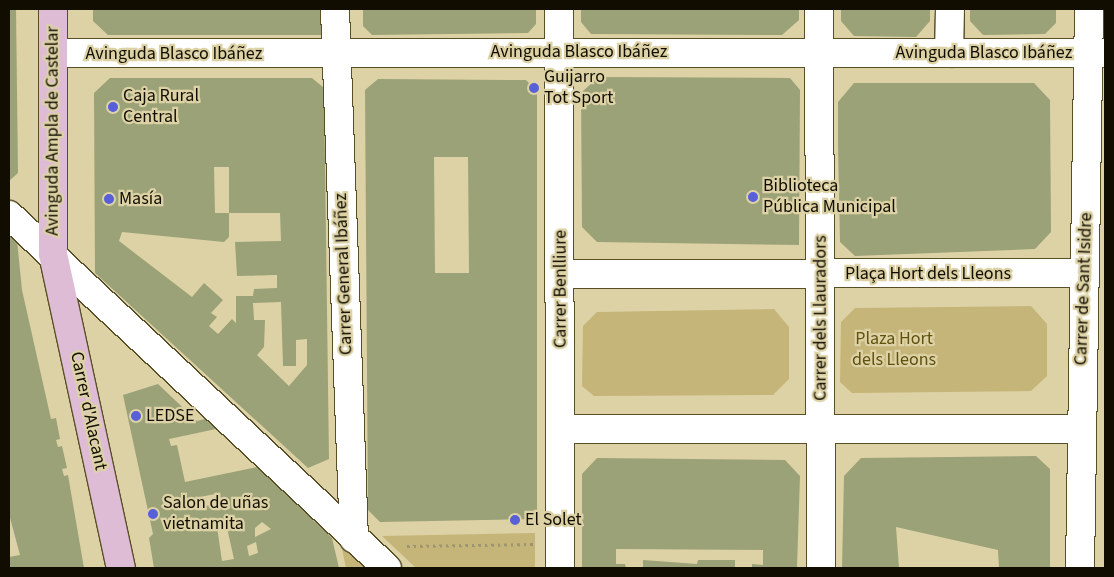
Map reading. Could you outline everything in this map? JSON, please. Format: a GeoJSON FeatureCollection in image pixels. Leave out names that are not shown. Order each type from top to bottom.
{"type":"FeatureCollection","features":[{"type":"Feature","properties":{"kind":"main road","name":"Avinguda Ampla de Castelar"},"geometry":{"type":"LineString","coordinates":[[53,9],[53,254]]}},
{"type":"Feature","properties":{"kind":"main road","name":"Carrer d'Alacant"},"geometry":{"type":"LineString","coordinates":[[53,254],[122,568]]}},
{"type":"Feature","properties":{"kind":"street","name":"Carrer General Ibáñez"},"geometry":{"type":"LineString","coordinates":[[335,9],[335,54],[354,539]]}},
{"type":"Feature","properties":{"kind":"street","name":"Carrer Benlliure"},"geometry":{"type":"LineString","coordinates":[[559,9],[562,274],[560,568]]}},
{"type":"Feature","properties":{"kind":"street","name":"Carrer dels Llauradors"},"geometry":{"type":"LineString","coordinates":[[819,9],[822,275],[821,568]]}},
{"type":"Feature","properties":{"kind":"street"},"geometry":{"type":"LineString","coordinates":[[949,53],[950,9]]}},
{"type":"Feature","properties":{"kind":"street","name":"Carrer de Sant Isidre"},"geometry":{"type":"LineString","coordinates":[[1080,568],[1079,429],[1097,53],[1089,9]]}},
{"type":"Feature","properties":{"kind":"street","name":"Avinguda Blasco Ibáñez"},"geometry":{"type":"LineString","coordinates":[[53,54],[335,54],[559,51],[1097,53]]}},
{"type":"Feature","properties":{"kind":"street"},"geometry":{"type":"LineString","coordinates":[[9,215],[53,254],[386,568]]}},
{"type":"Feature","properties":{"kind":"street","name":"Plaça Hort dels Lleons"},"geometry":{"type":"LineString","coordinates":[[562,274],[1085,273]]}},
{"type":"Feature","properties":{"kind":"street"},"geometry":{"type":"LineString","coordinates":[[560,429],[1079,429]]}},
{"type":"Feature","properties":{"kind":"path"},"geometry":{"type":"LineString","coordinates":[[402,546],[535,544],[540,550]]}},
{"type":"Feature","properties":{"kind":"green space","name":"Plaza Hort dels Lleons"},"geometry":{"type":"Polygon","coordinates":[[[1031,306],[1047,324],[1047,376],[1031,391],[852,393],[840,382],[841,322],[855,308],[1031,306]]]}},
{"type":"Feature","properties":{"kind":"green space"},"geometry":{"type":"Polygon","coordinates":[[[774,309],[789,327],[789,379],[773,395],[594,396],[582,386],[583,326],[597,312],[774,309]]]}},
{"type":"Feature","properties":{"kind":"green space"},"geometry":{"type":"Polygon","coordinates":[[[535,533],[535,568],[416,568],[382,536],[535,533]]]}},
{"type":"Feature","properties":{"kind":"green space"},"geometry":{"type":"Polygon","coordinates":[[[340,540],[369,568],[346,568],[340,540]]]}},
{"type":"Feature","properties":{"kind":"building"},"geometry":{"type":"Polygon","coordinates":[[[9,9],[16,9],[18,173],[9,181],[9,9]]]}},
{"type":"Feature","properties":{"kind":"building"},"geometry":{"type":"Polygon","coordinates":[[[93,9],[324,9],[324,35],[108,35],[93,21],[93,9]]]}},
{"type":"Feature","properties":{"kind":"building"},"geometry":{"type":"Polygon","coordinates":[[[363,9],[536,9],[536,24],[528,33],[372,35],[363,26],[363,9]]]}},
{"type":"Feature","properties":{"kind":"building"},"geometry":{"type":"Polygon","coordinates":[[[581,9],[799,9],[799,20],[782,35],[591,34],[581,22],[581,9]]]}},
{"type":"Feature","properties":{"kind":"building"},"geometry":{"type":"Polygon","coordinates":[[[841,9],[930,9],[930,21],[916,37],[854,36],[841,21],[841,9]]]}},
{"type":"Feature","properties":{"kind":"building"},"geometry":{"type":"Polygon","coordinates":[[[970,9],[1056,9],[1056,23],[1045,34],[983,35],[970,21],[970,9]]]}},
{"type":"Feature","properties":{"kind":"building"},"geometry":{"type":"Polygon","coordinates":[[[598,77],[790,78],[800,90],[799,245],[597,242],[582,227],[581,93],[598,77]]]}},
{"type":"Feature","properties":{"kind":"building"},"geometry":{"type":"Polygon","coordinates":[[[110,78],[312,78],[324,88],[329,459],[308,468],[95,273],[94,93],[110,78]],[[214,167],[215,213],[229,213],[229,167],[214,167]],[[229,213],[229,237],[224,242],[122,232],[119,241],[192,297],[204,283],[223,300],[211,313],[217,317],[209,326],[218,334],[232,319],[236,323],[236,296],[253,296],[254,289],[277,288],[277,275],[237,276],[235,242],[281,241],[280,213],[229,213]],[[281,302],[253,303],[254,320],[265,320],[264,347],[257,355],[289,386],[307,365],[307,339],[296,340],[296,366],[283,366],[281,302]]]}},
{"type":"Feature","properties":{"kind":"building"},"geometry":{"type":"Polygon","coordinates":[[[378,79],[526,80],[537,91],[537,519],[380,522],[368,510],[365,90],[378,79]],[[434,157],[435,273],[469,273],[468,157],[434,157]]]}},
{"type":"Feature","properties":{"kind":"building"},"geometry":{"type":"Polygon","coordinates":[[[854,83],[1034,83],[1050,100],[1051,232],[1035,249],[855,256],[840,242],[838,144],[838,102],[854,83]]]}},
{"type":"Feature","properties":{"kind":"building"},"geometry":{"type":"Polygon","coordinates":[[[9,236],[17,240],[22,290],[51,419],[56,418],[60,439],[56,440],[58,447],[62,446],[67,468],[62,469],[64,476],[68,475],[84,568],[9,568],[9,557],[20,555],[9,514],[9,236]]]}},
{"type":"Feature","properties":{"kind":"building"},"geometry":{"type":"Polygon","coordinates":[[[158,384],[197,421],[205,419],[216,429],[169,439],[171,446],[177,445],[185,482],[257,467],[332,538],[339,568],[154,568],[149,538],[153,534],[123,395],[158,384]],[[220,493],[190,499],[191,510],[221,502],[220,493]],[[235,516],[216,520],[222,561],[234,559],[227,528],[236,525],[235,516]],[[262,522],[255,528],[255,537],[271,529],[262,522]],[[256,542],[247,546],[249,556],[258,553],[256,542]]]}},
{"type":"Feature","properties":{"kind":"building"},"geometry":{"type":"Polygon","coordinates":[[[1036,456],[1050,469],[1050,568],[999,568],[998,550],[896,527],[899,568],[842,568],[844,476],[861,458],[1036,456]]]}},
{"type":"Feature","properties":{"kind":"building"},"geometry":{"type":"Polygon","coordinates":[[[597,458],[785,460],[800,476],[797,568],[752,568],[752,564],[763,565],[763,550],[616,549],[616,564],[625,564],[626,568],[582,568],[582,474],[597,458]]]}},
{"type":"Feature","properties":{"kind":"building"},"geometry":{"type":"Polygon","coordinates":[[[643,560],[697,564],[698,560],[735,560],[735,568],[643,568],[643,560]]]}},
{"type":"Feature","properties":{"kind":"place","name":"Guijarro Tot Sport"},"geometry":{"type":"Point","coordinates":[534,88]}},
{"type":"Feature","properties":{"kind":"place","name":"Caja Rural Central"},"geometry":{"type":"Point","coordinates":[113,107]}},
{"type":"Feature","properties":{"kind":"place","name":"Biblioteca Pública Municipal"},"geometry":{"type":"Point","coordinates":[753,197]}},
{"type":"Feature","properties":{"kind":"place","name":"Masía"},"geometry":{"type":"Point","coordinates":[109,199]}},
{"type":"Feature","properties":{"kind":"place","name":"LEDSE"},"geometry":{"type":"Point","coordinates":[136,416]}},
{"type":"Feature","properties":{"kind":"place","name":"Salon de uñas vietnamita"},"geometry":{"type":"Point","coordinates":[153,514]}},
{"type":"Feature","properties":{"kind":"place","name":"El Solet"},"geometry":{"type":"Point","coordinates":[515,520]}}]}
